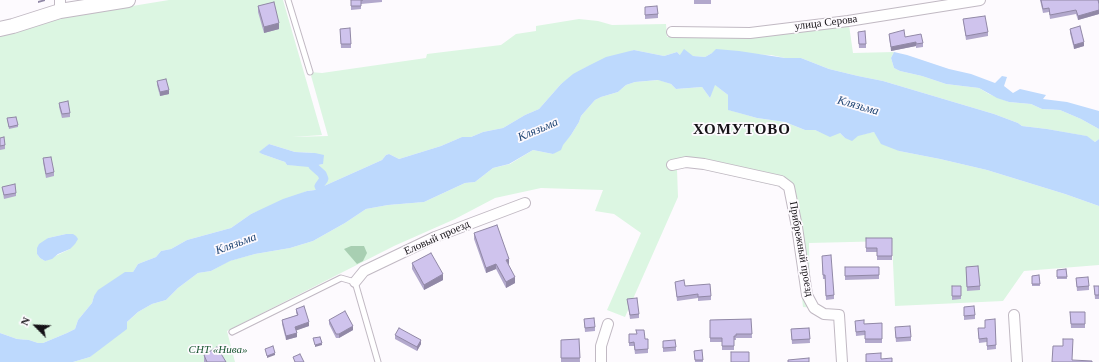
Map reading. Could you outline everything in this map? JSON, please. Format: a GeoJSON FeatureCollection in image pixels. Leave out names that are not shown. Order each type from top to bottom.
{"type":"FeatureCollection","features":[{"type":"Feature","properties":{"kind":"street"},"geometry":{"type":"LineString","coordinates":[[0,28],[57,8],[128,0]]}},
{"type":"Feature","properties":{"kind":"street","name":"улица Серова"},"geometry":{"type":"LineString","coordinates":[[672,32],[750,33],[848,21],[980,0]]}},
{"type":"Feature","properties":{"kind":"street","name":"Прибрежный проезд"},"geometry":{"type":"LineString","coordinates":[[672,165],[686,162],[704,164],[781,182],[789,187],[797,227],[807,295],[814,308],[824,314],[839,315],[842,362]]}},
{"type":"Feature","properties":{"kind":"street","name":"Еловый проезд"},"geometry":{"type":"LineString","coordinates":[[355,282],[364,271],[435,237],[525,203]]}},
{"type":"Feature","properties":{"kind":"street"},"geometry":{"type":"LineString","coordinates":[[1014,315],[1017,362]]}},
{"type":"Feature","properties":{"kind":"street"},"geometry":{"type":"LineString","coordinates":[[601,362],[601,346],[608,324]]}},
{"type":"Feature","properties":{"kind":"lane"},"geometry":{"type":"LineString","coordinates":[[288,0],[310,72]]}},
{"type":"Feature","properties":{"kind":"lane"},"geometry":{"type":"LineString","coordinates":[[232,332],[341,278],[355,282],[378,362]]}},
{"type":"Feature","properties":{"kind":"green space"},"geometry":{"type":"Polygon","coordinates":[[[169,0],[283,0],[322,135],[292,137],[328,136],[310,72],[322,73],[426,58],[427,54],[501,45],[516,34],[536,31],[536,26],[579,19],[598,21],[612,25],[666,24],[667,37],[720,37],[849,25],[853,53],[894,52],[891,58],[894,68],[900,71],[946,84],[979,88],[989,94],[1009,102],[1031,104],[1042,109],[1060,110],[1099,129],[1099,139],[1095,142],[1086,136],[1022,126],[994,114],[883,81],[829,69],[801,58],[785,58],[771,55],[712,53],[705,57],[680,55],[677,52],[664,56],[634,50],[584,68],[561,84],[539,109],[525,115],[503,128],[483,132],[471,137],[462,137],[441,146],[399,159],[389,154],[386,155],[382,160],[315,190],[307,191],[251,214],[231,228],[187,240],[171,249],[161,251],[156,257],[138,264],[133,272],[94,296],[92,303],[78,320],[75,329],[43,343],[38,343],[29,340],[17,339],[0,333],[0,34],[65,17],[169,0]],[[269,144],[260,152],[285,162],[287,165],[313,166],[323,164],[315,153],[295,152],[269,144]],[[66,234],[48,238],[37,254],[40,258],[45,261],[70,249],[66,234]]]}},
{"type":"Feature","properties":{"kind":"green space","name":"СНТ «Нива»"},"geometry":{"type":"Polygon","coordinates":[[[659,80],[671,84],[676,89],[702,87],[710,98],[714,84],[728,95],[729,110],[757,118],[785,122],[805,130],[815,130],[822,133],[840,133],[845,138],[874,132],[899,151],[987,170],[1099,206],[1099,265],[1024,271],[1003,301],[895,306],[892,241],[809,243],[810,291],[814,308],[803,307],[795,234],[784,188],[692,167],[677,169],[678,197],[625,317],[607,310],[641,233],[614,214],[595,211],[603,190],[541,188],[495,198],[455,219],[394,246],[227,331],[235,362],[73,362],[90,357],[138,312],[152,304],[166,300],[178,288],[198,273],[211,271],[229,261],[255,254],[290,248],[313,241],[366,209],[388,205],[424,202],[465,183],[475,182],[493,168],[510,164],[533,150],[553,154],[571,135],[581,116],[595,100],[618,92],[626,85],[635,82],[659,80]]]}},
{"type":"Feature","properties":{"kind":"green space"},"geometry":{"type":"Polygon","coordinates":[[[351,246],[364,246],[367,253],[363,261],[357,264],[344,249],[351,246]]]}},
{"type":"Feature","properties":{"kind":"water","name":"Клязьма"},"geometry":{"type":"Polygon","coordinates":[[[684,49],[693,56],[705,57],[716,49],[785,58],[801,58],[829,69],[883,81],[994,114],[1022,126],[1087,136],[1095,142],[1099,139],[1099,206],[987,170],[899,151],[881,144],[874,132],[858,136],[852,141],[845,138],[840,133],[830,137],[815,130],[805,130],[785,122],[757,118],[728,110],[728,95],[715,85],[710,98],[702,87],[676,89],[671,84],[658,80],[635,82],[626,85],[618,92],[595,100],[581,116],[579,122],[561,150],[553,154],[533,150],[509,164],[493,168],[475,182],[465,183],[424,202],[388,205],[366,209],[313,241],[290,248],[255,254],[230,261],[211,271],[198,273],[178,288],[166,300],[152,304],[138,312],[127,322],[127,329],[90,357],[73,362],[0,362],[0,333],[17,339],[43,343],[75,329],[78,320],[92,303],[98,290],[125,272],[133,272],[138,264],[156,257],[161,251],[171,249],[187,240],[231,228],[251,214],[283,199],[307,191],[315,190],[382,160],[386,155],[389,154],[399,159],[441,146],[462,137],[471,137],[483,132],[503,128],[525,115],[539,109],[561,84],[573,74],[606,57],[634,50],[664,56],[677,52],[680,55],[684,49]]]}},
{"type":"Feature","properties":{"kind":"water"},"geometry":{"type":"Polygon","coordinates":[[[894,52],[949,69],[971,74],[995,83],[1002,76],[1007,77],[1004,86],[1013,93],[1020,89],[1046,95],[1043,99],[1067,102],[1099,111],[1099,129],[1060,110],[1042,109],[1031,104],[1009,102],[997,98],[979,88],[946,84],[900,71],[894,68],[891,58],[894,52]]]}},
{"type":"Feature","properties":{"kind":"water"},"geometry":{"type":"Polygon","coordinates":[[[269,144],[295,152],[324,155],[323,164],[309,167],[287,165],[285,162],[259,152],[269,144]]]}},
{"type":"Feature","properties":{"kind":"water"},"geometry":{"type":"Polygon","coordinates":[[[73,234],[78,239],[70,249],[58,254],[52,259],[45,261],[40,258],[37,254],[39,244],[48,238],[73,234]]]}},
{"type":"Feature","properties":{"kind":"building"},"geometry":{"type":"Polygon","coordinates":[[[351,0],[361,0],[361,6],[351,6],[351,0]]]}},
{"type":"Feature","properties":{"kind":"building"},"geometry":{"type":"Polygon","coordinates":[[[1041,0],[1098,0],[1099,10],[1078,16],[1076,10],[1050,15],[1049,8],[1043,9],[1041,0]]]}},
{"type":"Feature","properties":{"kind":"building"},"geometry":{"type":"Polygon","coordinates":[[[274,2],[279,23],[264,27],[258,6],[274,2]]]}},
{"type":"Feature","properties":{"kind":"building"},"geometry":{"type":"Polygon","coordinates":[[[657,6],[658,14],[645,15],[645,7],[657,6]]]}},
{"type":"Feature","properties":{"kind":"building"},"geometry":{"type":"Polygon","coordinates":[[[985,16],[988,32],[966,36],[963,19],[985,16]]]}},
{"type":"Feature","properties":{"kind":"building"},"geometry":{"type":"Polygon","coordinates":[[[1080,26],[1084,42],[1074,45],[1070,29],[1080,26]]]}},
{"type":"Feature","properties":{"kind":"building"},"geometry":{"type":"Polygon","coordinates":[[[350,28],[351,44],[341,44],[340,29],[350,28]]]}},
{"type":"Feature","properties":{"kind":"building"},"geometry":{"type":"Polygon","coordinates":[[[904,30],[905,37],[921,34],[923,43],[916,44],[916,42],[891,47],[889,34],[904,30]]]}},
{"type":"Feature","properties":{"kind":"building"},"geometry":{"type":"Polygon","coordinates":[[[865,31],[866,44],[859,44],[858,32],[865,31]]]}},
{"type":"Feature","properties":{"kind":"building"},"geometry":{"type":"Polygon","coordinates":[[[166,79],[169,90],[160,92],[157,81],[166,79]]]}},
{"type":"Feature","properties":{"kind":"building"},"geometry":{"type":"Polygon","coordinates":[[[68,101],[70,113],[62,114],[59,103],[68,101]]]}},
{"type":"Feature","properties":{"kind":"building"},"geometry":{"type":"Polygon","coordinates":[[[16,117],[18,125],[9,127],[7,118],[16,117]]]}},
{"type":"Feature","properties":{"kind":"building"},"geometry":{"type":"Polygon","coordinates":[[[4,137],[5,145],[0,146],[0,138],[4,137]]]}},
{"type":"Feature","properties":{"kind":"building"},"geometry":{"type":"Polygon","coordinates":[[[51,157],[54,172],[46,174],[43,158],[51,157]]]}},
{"type":"Feature","properties":{"kind":"building"},"geometry":{"type":"Polygon","coordinates":[[[15,184],[16,193],[4,195],[2,187],[15,184]]]}},
{"type":"Feature","properties":{"kind":"building"},"geometry":{"type":"Polygon","coordinates":[[[497,225],[509,259],[506,260],[515,277],[506,282],[496,264],[486,268],[474,233],[497,225]]]}},
{"type":"Feature","properties":{"kind":"building"},"geometry":{"type":"Polygon","coordinates":[[[866,238],[892,238],[892,256],[877,256],[877,248],[866,248],[866,238]]]}},
{"type":"Feature","properties":{"kind":"building"},"geometry":{"type":"Polygon","coordinates":[[[431,253],[443,274],[424,285],[412,263],[431,253]]]}},
{"type":"Feature","properties":{"kind":"building"},"geometry":{"type":"Polygon","coordinates":[[[831,255],[834,295],[826,296],[822,256],[831,255]]]}},
{"type":"Feature","properties":{"kind":"building"},"geometry":{"type":"Polygon","coordinates":[[[978,266],[980,286],[967,287],[966,267],[978,266]]]}},
{"type":"Feature","properties":{"kind":"building"},"geometry":{"type":"Polygon","coordinates":[[[845,267],[879,267],[879,275],[845,276],[845,267]]]}},
{"type":"Feature","properties":{"kind":"building"},"geometry":{"type":"Polygon","coordinates":[[[1066,269],[1067,277],[1057,277],[1057,270],[1066,269]]]}},
{"type":"Feature","properties":{"kind":"building"},"geometry":{"type":"Polygon","coordinates":[[[1039,275],[1040,284],[1032,284],[1032,276],[1039,275]]]}},
{"type":"Feature","properties":{"kind":"building"},"geometry":{"type":"Polygon","coordinates":[[[1088,277],[1089,286],[1077,287],[1076,278],[1088,277]]]}},
{"type":"Feature","properties":{"kind":"building"},"geometry":{"type":"Polygon","coordinates":[[[684,280],[685,286],[710,284],[711,296],[698,297],[698,294],[677,297],[675,282],[684,280]]]}},
{"type":"Feature","properties":{"kind":"building"},"geometry":{"type":"Polygon","coordinates":[[[952,286],[961,286],[961,296],[952,296],[952,286]]]}},
{"type":"Feature","properties":{"kind":"building"},"geometry":{"type":"Polygon","coordinates":[[[1094,286],[1099,286],[1099,295],[1095,295],[1094,286]]]}},
{"type":"Feature","properties":{"kind":"building"},"geometry":{"type":"Polygon","coordinates":[[[637,298],[639,314],[630,315],[627,299],[637,298]]]}},
{"type":"Feature","properties":{"kind":"building"},"geometry":{"type":"Polygon","coordinates":[[[304,306],[309,322],[295,327],[297,333],[286,336],[282,320],[298,315],[296,309],[304,306]]]}},
{"type":"Feature","properties":{"kind":"building"},"geometry":{"type":"Polygon","coordinates":[[[974,306],[975,315],[964,316],[964,307],[974,306]]]}},
{"type":"Feature","properties":{"kind":"building"},"geometry":{"type":"Polygon","coordinates":[[[345,311],[353,326],[339,334],[336,334],[329,320],[345,311]]]}},
{"type":"Feature","properties":{"kind":"building"},"geometry":{"type":"Polygon","coordinates":[[[1070,312],[1085,312],[1085,324],[1071,324],[1070,312]]]}},
{"type":"Feature","properties":{"kind":"building"},"geometry":{"type":"Polygon","coordinates":[[[594,318],[595,327],[585,328],[584,319],[594,318]]]}},
{"type":"Feature","properties":{"kind":"building"},"geometry":{"type":"Polygon","coordinates":[[[751,319],[752,334],[736,334],[736,336],[734,336],[734,346],[722,346],[722,338],[710,338],[710,320],[751,319]]]}},
{"type":"Feature","properties":{"kind":"building"},"geometry":{"type":"Polygon","coordinates":[[[995,319],[996,345],[987,346],[987,338],[979,339],[978,328],[985,328],[985,320],[995,319]]]}},
{"type":"Feature","properties":{"kind":"building"},"geometry":{"type":"Polygon","coordinates":[[[864,320],[864,324],[882,323],[882,339],[865,339],[865,331],[856,332],[855,321],[864,320]]]}},
{"type":"Feature","properties":{"kind":"building"},"geometry":{"type":"Polygon","coordinates":[[[910,326],[911,337],[896,338],[895,327],[910,326]]]}},
{"type":"Feature","properties":{"kind":"building"},"geometry":{"type":"Polygon","coordinates":[[[399,328],[421,340],[417,347],[395,335],[399,328]]]}},
{"type":"Feature","properties":{"kind":"building"},"geometry":{"type":"Polygon","coordinates":[[[809,328],[810,339],[792,340],[791,329],[809,328]]]}},
{"type":"Feature","properties":{"kind":"building"},"geometry":{"type":"Polygon","coordinates":[[[636,330],[644,330],[645,339],[648,339],[648,349],[635,350],[634,342],[629,343],[629,334],[637,334],[636,330]]]}},
{"type":"Feature","properties":{"kind":"building"},"geometry":{"type":"Polygon","coordinates":[[[320,337],[322,343],[315,345],[313,338],[320,337]]]}},
{"type":"Feature","properties":{"kind":"building"},"geometry":{"type":"Polygon","coordinates":[[[579,339],[580,358],[561,358],[561,340],[579,339]]]}},
{"type":"Feature","properties":{"kind":"building"},"geometry":{"type":"Polygon","coordinates":[[[1063,339],[1073,339],[1072,360],[1092,362],[1052,362],[1053,346],[1063,346],[1063,339]]]}},
{"type":"Feature","properties":{"kind":"building"},"geometry":{"type":"Polygon","coordinates":[[[675,340],[676,347],[663,348],[663,341],[675,340]]]}},
{"type":"Feature","properties":{"kind":"building"},"geometry":{"type":"Polygon","coordinates":[[[273,346],[275,353],[267,356],[265,349],[273,346]]]}},
{"type":"Feature","properties":{"kind":"building"},"geometry":{"type":"Polygon","coordinates":[[[217,347],[226,362],[207,362],[204,355],[217,347]]]}},
{"type":"Feature","properties":{"kind":"building"},"geometry":{"type":"Polygon","coordinates":[[[702,350],[703,360],[695,360],[694,351],[702,350]]]}},
{"type":"Feature","properties":{"kind":"building"},"geometry":{"type":"Polygon","coordinates":[[[731,352],[749,352],[749,362],[731,362],[731,352]]]}},
{"type":"Feature","properties":{"kind":"building"},"geometry":{"type":"Polygon","coordinates":[[[881,353],[881,359],[892,358],[892,362],[866,362],[866,354],[881,353]]]}},
{"type":"Feature","properties":{"kind":"building"},"geometry":{"type":"Polygon","coordinates":[[[300,354],[304,362],[295,362],[293,357],[300,354]]]}},
{"type":"Feature","properties":{"kind":"building"},"geometry":{"type":"Polygon","coordinates":[[[809,358],[809,362],[788,362],[788,360],[809,358]]]}},
{"type":"Feature","properties":{"kind":"waterway"},"geometry":{"type":"LineString","coordinates":[[313,166],[322,174],[324,179],[319,186],[325,199]]}},
{"type":"Feature","properties":{"kind":"district","name":"ХОМУТОВО"},"geometry":{"type":"Point","coordinates":[742,130]}}]}
